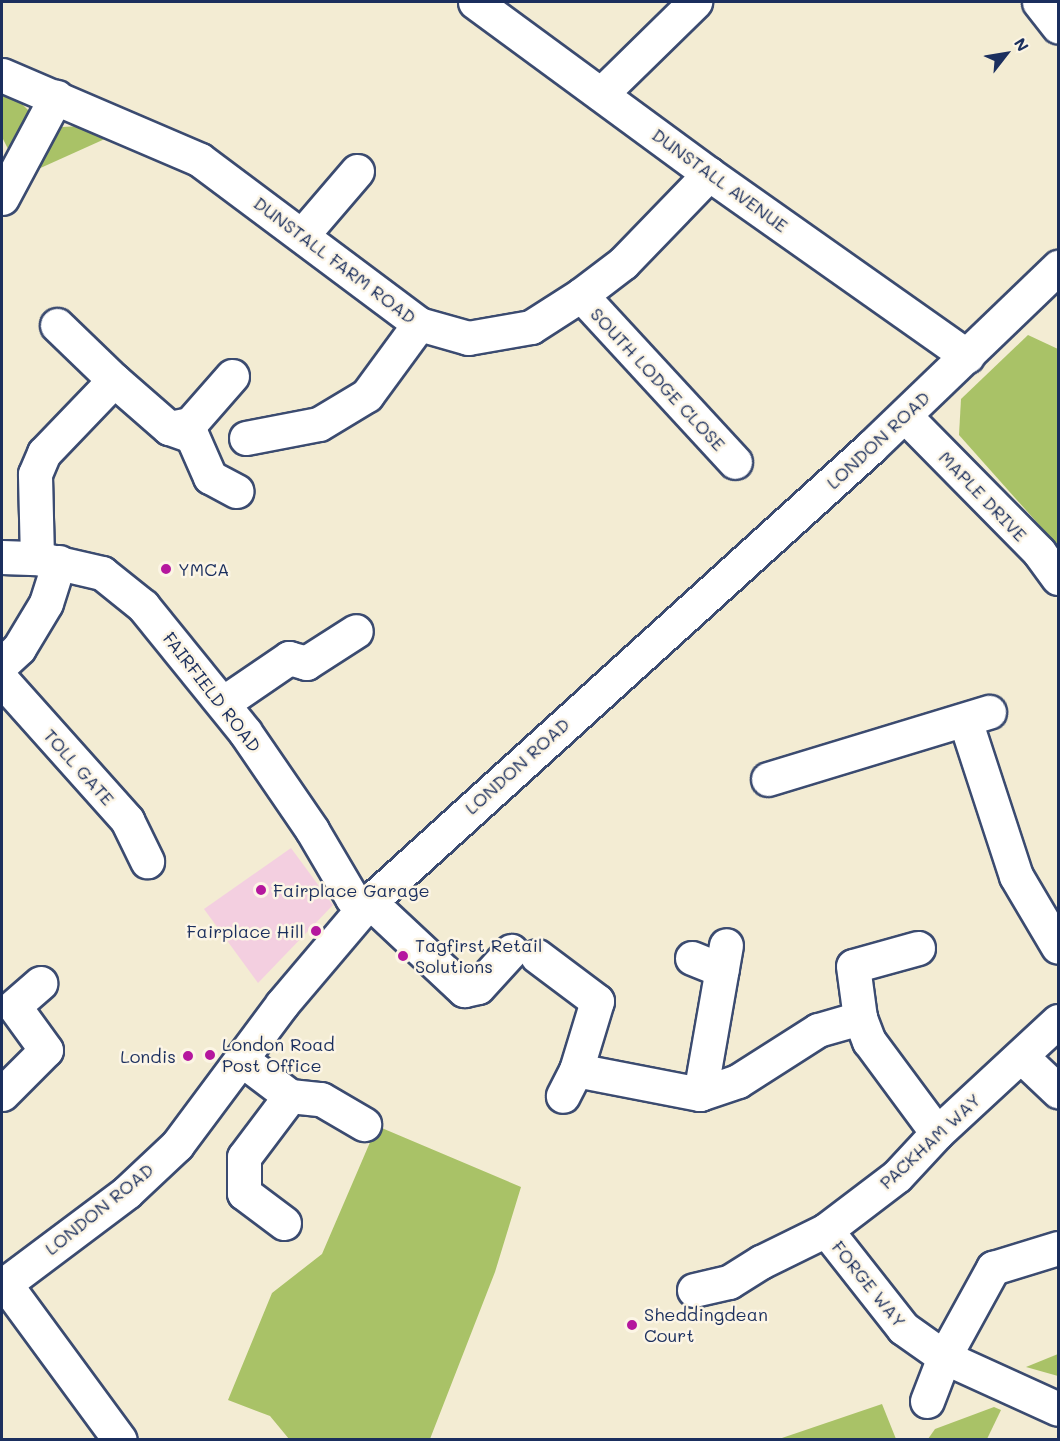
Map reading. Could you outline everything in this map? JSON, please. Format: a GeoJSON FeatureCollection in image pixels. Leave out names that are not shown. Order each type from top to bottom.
{"type":"FeatureCollection","features":[{"type":"Feature","properties":{"kind":"street","name":"DUNSTALL AVENUE"},"geometry":{"type":"LineString","coordinates":[[475,2],[709,174],[967,356]]}},
{"type":"Feature","properties":{"kind":"street"},"geometry":{"type":"LineString","coordinates":[[601,94],[695,2]]}},
{"type":"Feature","properties":{"kind":"street"},"geometry":{"type":"LineString","coordinates":[[1039,2],[1059,26]]}},
{"type":"Feature","properties":{"kind":"street","name":"DUNSTALL FARM ROAD"},"geometry":{"type":"LineString","coordinates":[[2,75],[200,160],[303,234],[419,324],[468,338],[531,327],[581,295],[623,262],[709,174]]}},
{"type":"Feature","properties":{"kind":"street"},"geometry":{"type":"LineString","coordinates":[[2,198],[56,97]]}},
{"type":"Feature","properties":{"kind":"street"},"geometry":{"type":"LineString","coordinates":[[303,234],[357,171]]}},
{"type":"Feature","properties":{"kind":"street","name":"LONDON ROAD"},"geometry":{"type":"LineString","coordinates":[[4,1285],[127,1192],[177,1145],[282,1004],[367,904],[905,416],[1059,267]]}},
{"type":"Feature","properties":{"kind":"street","name":"SOUTH LODGE CLOSE"},"geometry":{"type":"LineString","coordinates":[[581,295],[735,462]]}},
{"type":"Feature","properties":{"kind":"street"},"geometry":{"type":"LineString","coordinates":[[246,438],[319,424],[367,395],[419,324]]}},
{"type":"Feature","properties":{"kind":"street"},"geometry":{"type":"LineString","coordinates":[[57,325],[114,380],[169,428],[192,436],[210,477],[236,492]]}},
{"type":"Feature","properties":{"kind":"street"},"geometry":{"type":"LineString","coordinates":[[169,428],[190,424],[232,375]]}},
{"type":"Feature","properties":{"kind":"street"},"geometry":{"type":"LineString","coordinates":[[2,664],[20,648],[46,603],[48,560],[35,474],[44,453],[114,380]]}},
{"type":"Feature","properties":{"kind":"street","name":"MAPLE DRIVE"},"geometry":{"type":"LineString","coordinates":[[905,416],[1039,552],[1059,578]]}},
{"type":"Feature","properties":{"kind":"street","name":"FAIRFIELD ROAD"},"geometry":{"type":"LineString","coordinates":[[2,557],[48,560],[102,573],[143,606],[223,703],[312,830],[352,898],[367,904],[464,990],[478,987],[524,954],[597,1001],[570,1083],[700,1094]]}},
{"type":"Feature","properties":{"kind":"street"},"geometry":{"type":"LineString","coordinates":[[223,703],[289,658],[306,663],[356,631]]}},
{"type":"Feature","properties":{"kind":"street","name":"TOLL GATE"},"geometry":{"type":"LineString","coordinates":[[2,680],[127,820],[147,861]]}},
{"type":"Feature","properties":{"kind":"street"},"geometry":{"type":"LineString","coordinates":[[768,779],[977,716],[974,754],[1016,876],[1059,947]]}},
{"type":"Feature","properties":{"kind":"street"},"geometry":{"type":"LineString","coordinates":[[918,948],[853,966],[860,1018],[869,1041],[937,1132]]}},
{"type":"Feature","properties":{"kind":"street"},"geometry":{"type":"LineString","coordinates":[[714,958],[700,1094],[738,1081],[818,1030],[860,1018]]}},
{"type":"Feature","properties":{"kind":"street"},"geometry":{"type":"LineString","coordinates":[[2,1094],[46,1050],[14,1006],[40,982]]}},
{"type":"Feature","properties":{"kind":"street","name":"PACKHAM WAY"},"geometry":{"type":"LineString","coordinates":[[694,1290],[729,1282],[826,1230],[897,1176],[937,1132],[1059,1022]]}},
{"type":"Feature","properties":{"kind":"street"},"geometry":{"type":"LineString","coordinates":[[1022,1057],[1059,1091]]}},
{"type":"Feature","properties":{"kind":"street"},"geometry":{"type":"LineString","coordinates":[[241,1059],[290,1096],[321,1099],[364,1124]]}},
{"type":"Feature","properties":{"kind":"street"},"geometry":{"type":"LineString","coordinates":[[284,1223],[244,1193],[244,1157],[290,1096]]}},
{"type":"Feature","properties":{"kind":"street","name":"FORGE WAY"},"geometry":{"type":"LineString","coordinates":[[826,1230],[903,1328],[944,1357],[1059,1409]]}},
{"type":"Feature","properties":{"kind":"street"},"geometry":{"type":"LineString","coordinates":[[927,1401],[944,1357],[993,1268],[1059,1248]]}},
{"type":"Feature","properties":{"kind":"street"},"geometry":{"type":"LineString","coordinates":[[4,1285],[120,1440]]}},
{"type":"Feature","properties":{"kind":"shaded area"},"geometry":{"type":"Polygon","coordinates":[[[291,848],[333,905],[258,983],[204,909],[291,848]]]}},
{"type":"Feature","properties":{"kind":"green space"},"geometry":{"type":"Polygon","coordinates":[[[2,92],[17,99],[32,114],[15,163],[2,137],[2,92]]]}},
{"type":"Feature","properties":{"kind":"green space"},"geometry":{"type":"Polygon","coordinates":[[[82,126],[107,138],[36,170],[62,127],[82,126]]]}},
{"type":"Feature","properties":{"kind":"green space"},"geometry":{"type":"Polygon","coordinates":[[[1028,335],[1058,349],[1058,546],[959,435],[961,399],[1028,335]]]}},
{"type":"Feature","properties":{"kind":"green space"},"geometry":{"type":"Polygon","coordinates":[[[377,1126],[521,1187],[495,1272],[430,1439],[289,1439],[270,1416],[228,1400],[272,1293],[322,1254],[377,1126]]]}},
{"type":"Feature","properties":{"kind":"green space"},"geometry":{"type":"Polygon","coordinates":[[[1058,1354],[1058,1376],[1026,1367],[1058,1354]]]}},
{"type":"Feature","properties":{"kind":"green space"},"geometry":{"type":"Polygon","coordinates":[[[882,1404],[896,1439],[779,1439],[882,1404]]]}},
{"type":"Feature","properties":{"kind":"green space"},"geometry":{"type":"Polygon","coordinates":[[[994,1407],[1001,1410],[987,1439],[928,1439],[935,1429],[994,1407]]]}},
{"type":"Feature","properties":{"kind":"place","name":"YMCA"},"geometry":{"type":"Point","coordinates":[166,569]}},
{"type":"Feature","properties":{"kind":"place","name":"Fairplace Garage"},"geometry":{"type":"Point","coordinates":[261,890]}},
{"type":"Feature","properties":{"kind":"place","name":"Fairplace Hill"},"geometry":{"type":"Point","coordinates":[316,931]}},
{"type":"Feature","properties":{"kind":"place","name":"Tagfirst Retail Solutions"},"geometry":{"type":"Point","coordinates":[403,956]}},
{"type":"Feature","properties":{"kind":"place","name":"London Road Post Office"},"geometry":{"type":"Point","coordinates":[210,1055]}},
{"type":"Feature","properties":{"kind":"place","name":"Londis"},"geometry":{"type":"Point","coordinates":[188,1056]}},
{"type":"Feature","properties":{"kind":"place","name":"Sheddingdean Court"},"geometry":{"type":"Point","coordinates":[632,1325]}}]}
